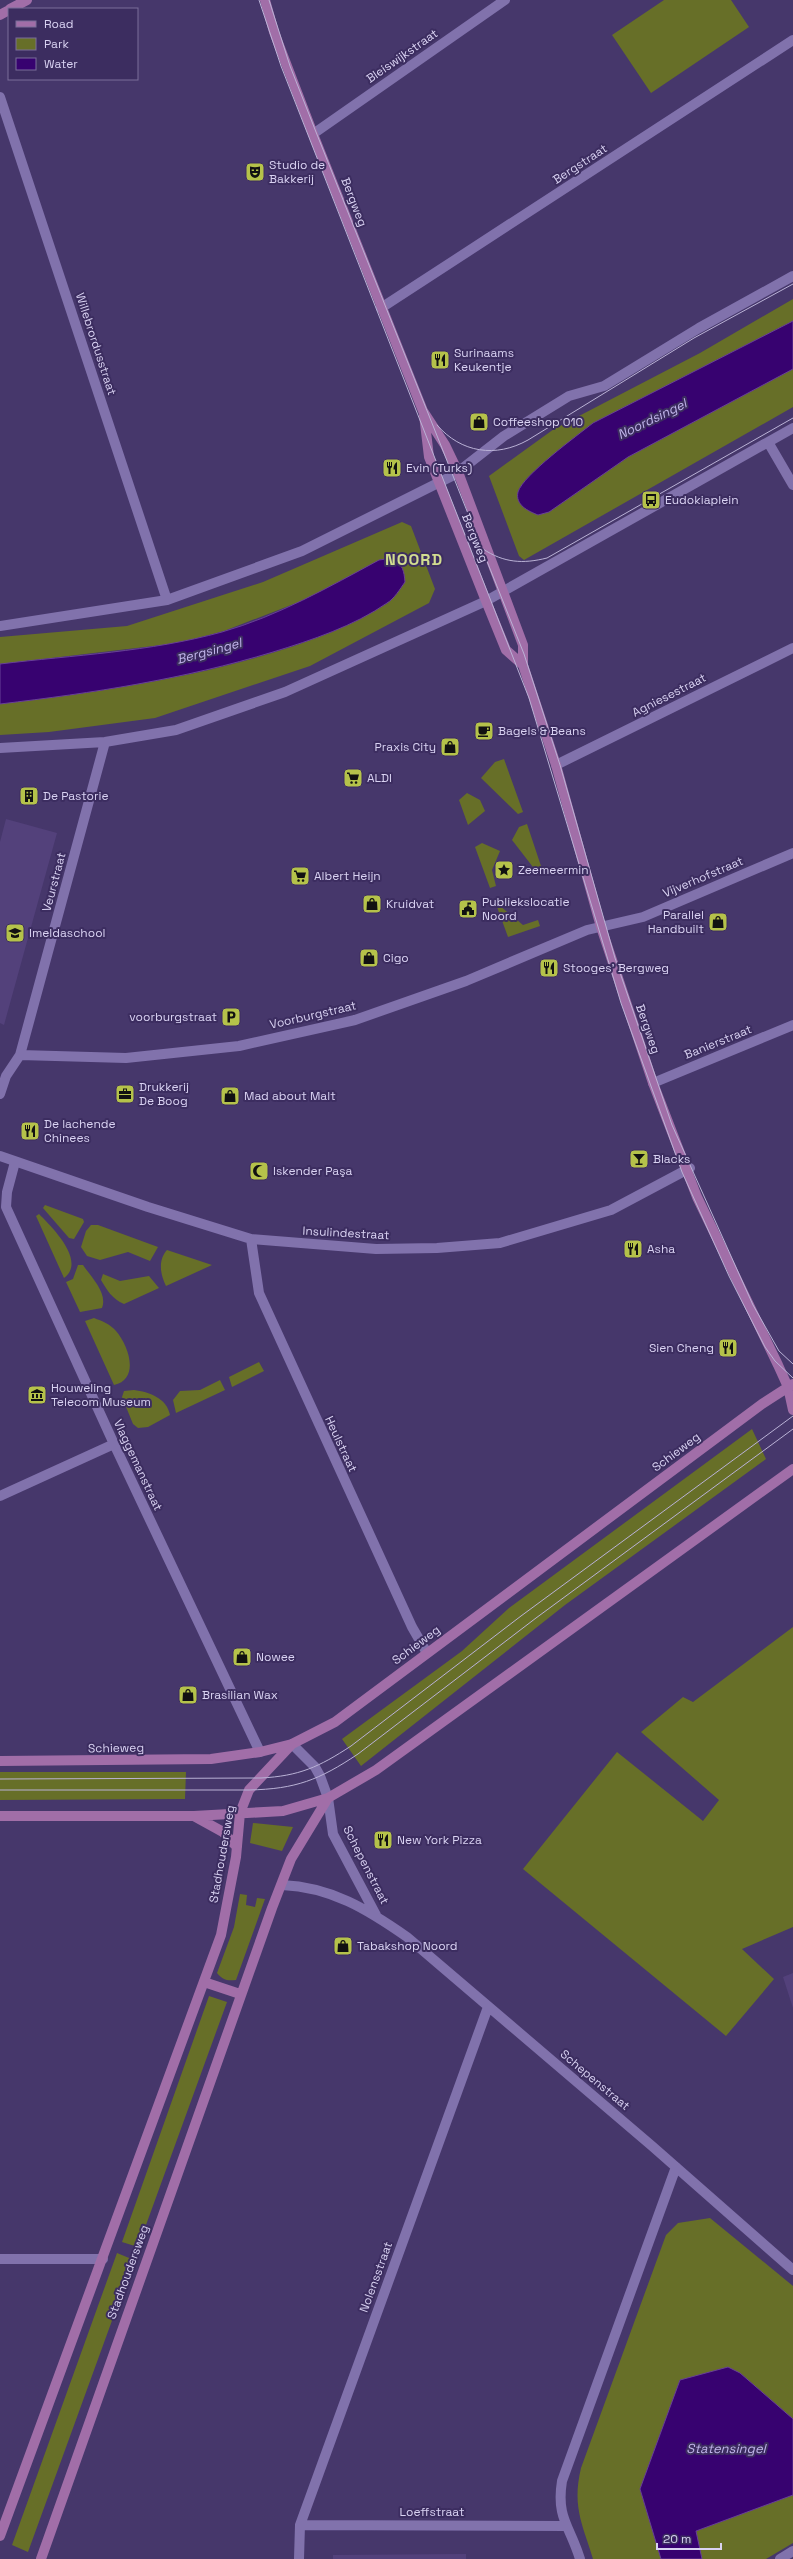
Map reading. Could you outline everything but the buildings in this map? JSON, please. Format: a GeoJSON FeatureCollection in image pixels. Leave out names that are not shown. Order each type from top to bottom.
{"type":"FeatureCollection","features":[{"type":"Feature","properties":{"kind":"main road"},"geometry":{"type":"LineString","coordinates":[[12,8],[27,0]]}},
{"type":"Feature","properties":{"kind":"main road","name":"Bergweg"},"geometry":{"type":"LineString","coordinates":[[265,0],[274,32],[381,308],[423,411],[445,445],[458,472],[504,590],[524,645],[523,665],[556,765],[600,927],[653,1083],[688,1169],[791,1388],[793,1410]]}},
{"type":"Feature","properties":{"kind":"main road","name":"Bergweg"},"geometry":{"type":"LineString","coordinates":[[423,411],[429,457],[439,483],[506,650],[523,665]]}},
{"type":"Feature","properties":{"kind":"main road","name":"Schieweg"},"geometry":{"type":"LineString","coordinates":[[0,1761],[211,1759],[260,1752],[292,1744],[335,1722],[427,1652],[791,1388]]}},
{"type":"Feature","properties":{"kind":"main road"},"geometry":{"type":"LineString","coordinates":[[0,1816],[194,1816],[283,1811],[328,1798],[376,1770],[793,1469]]}},
{"type":"Feature","properties":{"kind":"main road","name":"Stadhoudersweg"},"geometry":{"type":"LineString","coordinates":[[0,2536],[221,1935],[237,1847],[240,1813],[249,1790],[292,1744]]}},
{"type":"Feature","properties":{"kind":"main road","name":"Stadhoudersweg"},"geometry":{"type":"LineString","coordinates":[[41,2559],[240,1994],[291,1859],[328,1798]]}},
{"type":"Feature","properties":{"kind":"main road"},"geometry":{"type":"LineString","coordinates":[[194,1816],[223,1832],[237,1847]]}},
{"type":"Feature","properties":{"kind":"main road"},"geometry":{"type":"LineString","coordinates":[[204,1982],[240,1994]]}},
{"type":"Feature","properties":{"kind":"street","name":"Bleiswijkstraat"},"geometry":{"type":"LineString","coordinates":[[313,134],[505,0]]}},
{"type":"Feature","properties":{"kind":"street","name":"Bergstraat"},"geometry":{"type":"LineString","coordinates":[[381,308],[793,40]]}},
{"type":"Feature","properties":{"kind":"street","name":"Willebrordusstraat"},"geometry":{"type":"LineString","coordinates":[[0,97],[167,600]]}},
{"type":"Feature","properties":{"kind":"street"},"geometry":{"type":"LineString","coordinates":[[0,626],[167,600],[302,551],[439,483],[458,472],[504,436],[569,396],[604,386],[699,328],[793,276]]}},
{"type":"Feature","properties":{"kind":"street"},"geometry":{"type":"LineString","coordinates":[[0,748],[105,742],[176,730],[272,697],[341,668],[486,601],[793,428]]}},
{"type":"Feature","properties":{"kind":"street"},"geometry":{"type":"LineString","coordinates":[[768,442],[793,485]]}},
{"type":"Feature","properties":{"kind":"street","name":"Agniesestraat"},"geometry":{"type":"LineString","coordinates":[[556,765],[793,648]]}},
{"type":"Feature","properties":{"kind":"street","name":"Veurstraat"},"geometry":{"type":"LineString","coordinates":[[0,1094],[6,1076],[20,1055],[105,742]]}},
{"type":"Feature","properties":{"kind":"street","name":"Vijverhofstraat"},"geometry":{"type":"LineString","coordinates":[[600,927],[643,917],[793,853]]}},
{"type":"Feature","properties":{"kind":"street","name":"Voorburgstraat"},"geometry":{"type":"LineString","coordinates":[[20,1055],[126,1058],[246,1044],[355,1020],[466,981],[587,930],[600,927]]}},
{"type":"Feature","properties":{"kind":"street","name":"Banierstraat"},"geometry":{"type":"LineString","coordinates":[[653,1083],[793,1026]]}},
{"type":"Feature","properties":{"kind":"street","name":"Insulindestraat"},"geometry":{"type":"LineString","coordinates":[[0,1156],[148,1207],[251,1239],[376,1249],[437,1248],[500,1243],[611,1210],[688,1169]]}},
{"type":"Feature","properties":{"kind":"street","name":"Vlaggemanstraat"},"geometry":{"type":"LineString","coordinates":[[15,1162],[7,1192],[6,1207],[114,1444],[260,1752]]}},
{"type":"Feature","properties":{"kind":"street","name":"Heulstraat"},"geometry":{"type":"LineString","coordinates":[[251,1239],[259,1293],[412,1627],[427,1652]]}},
{"type":"Feature","properties":{"kind":"street"},"geometry":{"type":"LineString","coordinates":[[0,1496],[114,1444]]}},
{"type":"Feature","properties":{"kind":"street","name":"Schepenstraat"},"geometry":{"type":"LineString","coordinates":[[292,1744],[315,1766],[328,1798],[333,1834],[376,1915]]}},
{"type":"Feature","properties":{"kind":"street","name":"Schepenstraat"},"geometry":{"type":"LineString","coordinates":[[282,1885],[319,1889],[376,1915],[406,1937],[676,2167],[793,2270]]}},
{"type":"Feature","properties":{"kind":"street","name":"Nolensstraat"},"geometry":{"type":"LineString","coordinates":[[300,2559],[300,2525],[488,2007]]}},
{"type":"Feature","properties":{"kind":"street"},"geometry":{"type":"LineString","coordinates":[[580,2559],[573,2536],[565,2526],[559,2501],[562,2481],[676,2167]]}},
{"type":"Feature","properties":{"kind":"street"},"geometry":{"type":"LineString","coordinates":[[0,2259],[103,2259]]}},
{"type":"Feature","properties":{"kind":"street","name":"Loeffstraat"},"geometry":{"type":"LineString","coordinates":[[300,2525],[565,2526]]}},
{"type":"Feature","properties":{"kind":"street"},"geometry":{"type":"LineString","coordinates":[[780,2559],[793,2551]]}},
{"type":"Feature","properties":{"kind":"shaded area","name":"Imeldaschool"},"geometry":{"type":"Polygon","coordinates":[[[6,819],[57,833],[4,1025],[0,1023],[0,842],[6,819]]]}},
{"type":"Feature","properties":{"kind":"shaded area"},"geometry":{"type":"Polygon","coordinates":[[[793,1973],[793,2008],[783,1977],[793,1973]]]}},
{"type":"Feature","properties":{"kind":"shaded area"},"geometry":{"type":"Polygon","coordinates":[[[466,2554],[466,2559],[333,2559],[333,2555],[466,2554]]]}},
{"type":"Feature","properties":{"kind":"green space"},"geometry":{"type":"Polygon","coordinates":[[[664,0],[731,0],[749,27],[651,93],[612,35],[664,0]]]}},
{"type":"Feature","properties":{"kind":"green space"},"geometry":{"type":"Polygon","coordinates":[[[793,299],[793,321],[593,423],[545,462],[549,512],[628,457],[793,369],[793,407],[524,560],[519,556],[489,476],[554,429],[700,353],[793,299]]]}},
{"type":"Feature","properties":{"kind":"green space"},"geometry":{"type":"Polygon","coordinates":[[[402,522],[411,526],[435,589],[429,603],[310,666],[155,718],[49,732],[0,735],[0,704],[85,693],[210,670],[292,647],[332,632],[388,603],[304,600],[224,631],[179,643],[0,664],[0,637],[127,626],[263,582],[402,522]]]}},
{"type":"Feature","properties":{"kind":"green space"},"geometry":{"type":"Polygon","coordinates":[[[504,759],[523,812],[518,814],[481,778],[495,762],[504,759]]]}},
{"type":"Feature","properties":{"kind":"green space"},"geometry":{"type":"Polygon","coordinates":[[[467,793],[480,800],[485,811],[468,825],[459,800],[467,793]]]}},
{"type":"Feature","properties":{"kind":"green space"},"geometry":{"type":"Polygon","coordinates":[[[527,824],[542,869],[536,871],[512,840],[519,827],[527,824]]]}},
{"type":"Feature","properties":{"kind":"green space"},"geometry":{"type":"Polygon","coordinates":[[[482,843],[500,851],[492,870],[496,886],[490,888],[475,847],[482,843]]]}},
{"type":"Feature","properties":{"kind":"green space"},"geometry":{"type":"Polygon","coordinates":[[[500,906],[523,925],[538,920],[540,926],[508,937],[497,907],[500,906]]]}},
{"type":"Feature","properties":{"kind":"green space"},"geometry":{"type":"Polygon","coordinates":[[[45,1205],[83,1219],[84,1222],[74,1239],[69,1238],[43,1208],[45,1205]]]}},
{"type":"Feature","properties":{"kind":"green space"},"geometry":{"type":"Polygon","coordinates":[[[39,1214],[65,1244],[69,1253],[71,1263],[70,1271],[64,1278],[36,1216],[39,1214]]]}},
{"type":"Feature","properties":{"kind":"green space"},"geometry":{"type":"Polygon","coordinates":[[[91,1225],[98,1225],[158,1247],[150,1261],[128,1252],[100,1260],[87,1256],[81,1247],[86,1231],[91,1225]]]}},
{"type":"Feature","properties":{"kind":"green space"},"geometry":{"type":"Polygon","coordinates":[[[167,1250],[212,1265],[166,1286],[162,1277],[161,1263],[167,1250]]]}},
{"type":"Feature","properties":{"kind":"green space"},"geometry":{"type":"Polygon","coordinates":[[[78,1265],[83,1265],[98,1285],[103,1297],[102,1308],[80,1312],[66,1282],[73,1279],[78,1265]]]}},
{"type":"Feature","properties":{"kind":"green space"},"geometry":{"type":"Polygon","coordinates":[[[103,1274],[120,1281],[149,1276],[159,1288],[124,1304],[116,1300],[108,1291],[101,1280],[103,1274]]]}},
{"type":"Feature","properties":{"kind":"green space"},"geometry":{"type":"Polygon","coordinates":[[[94,1318],[106,1323],[116,1331],[121,1337],[128,1353],[130,1361],[127,1376],[122,1382],[114,1385],[85,1321],[94,1318]]]}},
{"type":"Feature","properties":{"kind":"green space"},"geometry":{"type":"Polygon","coordinates":[[[259,1362],[264,1371],[232,1387],[229,1377],[259,1362]]]}},
{"type":"Feature","properties":{"kind":"green space"},"geometry":{"type":"Polygon","coordinates":[[[220,1380],[225,1390],[176,1413],[173,1400],[180,1391],[200,1390],[220,1380]]]}},
{"type":"Feature","properties":{"kind":"green space"},"geometry":{"type":"Polygon","coordinates":[[[134,1390],[146,1392],[161,1400],[168,1409],[170,1415],[148,1427],[138,1428],[133,1424],[122,1397],[124,1391],[134,1390]]]}},
{"type":"Feature","properties":{"kind":"green space"},"geometry":{"type":"Polygon","coordinates":[[[752,1429],[766,1459],[565,1605],[361,1766],[342,1739],[462,1651],[509,1608],[752,1429]]]}},
{"type":"Feature","properties":{"kind":"green space"},"geometry":{"type":"Polygon","coordinates":[[[793,1627],[793,1927],[742,1949],[774,1979],[726,2036],[523,1869],[617,1752],[703,1821],[719,1800],[641,1732],[683,1697],[693,1702],[793,1627]]]}},
{"type":"Feature","properties":{"kind":"green space"},"geometry":{"type":"Polygon","coordinates":[[[0,1772],[186,1772],[185,1799],[0,1800],[0,1772]]]}},
{"type":"Feature","properties":{"kind":"green space"},"geometry":{"type":"Polygon","coordinates":[[[253,1823],[293,1827],[282,1851],[250,1843],[253,1823]]]}},
{"type":"Feature","properties":{"kind":"green space"},"geometry":{"type":"Polygon","coordinates":[[[240,1894],[247,1895],[246,1905],[255,1907],[257,1898],[265,1899],[236,1980],[228,1980],[223,1979],[217,1973],[234,1927],[240,1894]]]}},
{"type":"Feature","properties":{"kind":"green space"},"geometry":{"type":"Polygon","coordinates":[[[209,1996],[227,2002],[138,2247],[122,2242],[209,1996]]]}},
{"type":"Feature","properties":{"kind":"green space"},"geometry":{"type":"Polygon","coordinates":[[[710,2218],[793,2286],[793,2419],[740,2373],[680,2380],[640,2489],[661,2559],[593,2559],[582,2524],[578,2504],[578,2481],[581,2468],[666,2235],[678,2223],[710,2218]]]}},
{"type":"Feature","properties":{"kind":"green space"},"geometry":{"type":"Polygon","coordinates":[[[117,2253],[134,2260],[28,2552],[12,2545],[117,2253]]]}},
{"type":"Feature","properties":{"kind":"green space"},"geometry":{"type":"Polygon","coordinates":[[[793,2495],[793,2543],[766,2559],[702,2559],[696,2531],[793,2495]]]}},
{"type":"Feature","properties":{"kind":"water","name":"Noordsingel"},"geometry":{"type":"Polygon","coordinates":[[[793,321],[793,369],[628,457],[549,512],[538,515],[523,507],[518,501],[518,492],[530,476],[540,466],[593,423],[793,321]]]}},
{"type":"Feature","properties":{"kind":"water","name":"Bergsingel"},"geometry":{"type":"Polygon","coordinates":[[[393,558],[402,568],[405,582],[397,594],[387,603],[361,619],[318,637],[240,662],[206,670],[104,690],[0,704],[0,664],[140,649],[195,639],[222,632],[263,618],[283,609],[379,560],[393,558]]]}},
{"type":"Feature","properties":{"kind":"water","name":"Statensingel"},"geometry":{"type":"Polygon","coordinates":[[[728,2367],[740,2373],[793,2419],[793,2495],[696,2531],[702,2559],[661,2559],[640,2489],[680,2380],[728,2367]]]}},
{"type":"Feature","properties":{"kind":"tram line"},"geometry":{"type":"LineString","coordinates":[[259,0],[281,66],[529,698],[621,1003],[682,1172],[729,1276],[765,1347],[775,1361],[793,1378]]}},
{"type":"Feature","properties":{"kind":"tram line"},"geometry":{"type":"LineString","coordinates":[[269,0],[290,66],[524,654],[560,765],[615,958],[672,1125],[753,1305],[779,1351],[793,1364]]}},
{"type":"Feature","properties":{"kind":"tram line"},"geometry":{"type":"LineString","coordinates":[[437,425],[457,442],[468,447],[491,451],[516,446],[694,338],[793,284]]}},
{"type":"Feature","properties":{"kind":"tram line"},"geometry":{"type":"LineString","coordinates":[[483,549],[506,560],[530,561],[547,558],[793,418]]}},
{"type":"Feature","properties":{"kind":"tram line"},"geometry":{"type":"LineString","coordinates":[[0,1779],[261,1778],[298,1773],[329,1760],[351,1746],[521,1616],[793,1416]]}},
{"type":"Feature","properties":{"kind":"tram line"},"geometry":{"type":"LineString","coordinates":[[0,1790],[249,1790],[280,1788],[319,1777],[358,1754],[536,1618],[793,1429]]}},
{"type":"Feature","properties":{"kind":"place","name":"Studio de Bakkerij"},"geometry":{"type":"Point","coordinates":[255,172]}},
{"type":"Feature","properties":{"kind":"place","name":"Surinaams Keukentje"},"geometry":{"type":"Point","coordinates":[440,360]}},
{"type":"Feature","properties":{"kind":"place","name":"Coffeeshop 010"},"geometry":{"type":"Point","coordinates":[479,422]}},
{"type":"Feature","properties":{"kind":"place","name":"Evin (Turks)"},"geometry":{"type":"Point","coordinates":[392,468]}},
{"type":"Feature","properties":{"kind":"place","name":"Eudokiaplein"},"geometry":{"type":"Point","coordinates":[651,500]}},
{"type":"Feature","properties":{"kind":"place","name":"Bagels & Beans"},"geometry":{"type":"Point","coordinates":[484,731]}},
{"type":"Feature","properties":{"kind":"place","name":"Praxis City"},"geometry":{"type":"Point","coordinates":[450,747]}},
{"type":"Feature","properties":{"kind":"place","name":"ALDI"},"geometry":{"type":"Point","coordinates":[353,778]}},
{"type":"Feature","properties":{"kind":"place","name":"De Pastorie"},"geometry":{"type":"Point","coordinates":[29,796]}},
{"type":"Feature","properties":{"kind":"place","name":"Zeemeermin"},"geometry":{"type":"Point","coordinates":[504,870]}},
{"type":"Feature","properties":{"kind":"place","name":"Albert Heijn"},"geometry":{"type":"Point","coordinates":[300,876]}},
{"type":"Feature","properties":{"kind":"place","name":"Kruidvat"},"geometry":{"type":"Point","coordinates":[372,904]}},
{"type":"Feature","properties":{"kind":"place","name":"Publiekslocatie Noord"},"geometry":{"type":"Point","coordinates":[468,909]}},
{"type":"Feature","properties":{"kind":"place","name":"Parallel Handbuilt"},"geometry":{"type":"Point","coordinates":[718,922]}},
{"type":"Feature","properties":{"kind":"place","name":"Imeldaschool"},"geometry":{"type":"Point","coordinates":[15,933]}},
{"type":"Feature","properties":{"kind":"place","name":"Cigo"},"geometry":{"type":"Point","coordinates":[369,958]}},
{"type":"Feature","properties":{"kind":"place","name":"Stooges’ Bergweg"},"geometry":{"type":"Point","coordinates":[549,968]}},
{"type":"Feature","properties":{"kind":"place","name":"voorburgstraat"},"geometry":{"type":"Point","coordinates":[231,1017]}},
{"type":"Feature","properties":{"kind":"place","name":"Drukkerij De Boog"},"geometry":{"type":"Point","coordinates":[125,1094]}},
{"type":"Feature","properties":{"kind":"place","name":"Mad about Malt"},"geometry":{"type":"Point","coordinates":[230,1096]}},
{"type":"Feature","properties":{"kind":"place","name":"De lachende Chinees"},"geometry":{"type":"Point","coordinates":[30,1131]}},
{"type":"Feature","properties":{"kind":"place","name":"Blacks"},"geometry":{"type":"Point","coordinates":[639,1159]}},
{"type":"Feature","properties":{"kind":"place","name":"Iskender Paşa"},"geometry":{"type":"Point","coordinates":[259,1171]}},
{"type":"Feature","properties":{"kind":"place","name":"Asha"},"geometry":{"type":"Point","coordinates":[633,1249]}},
{"type":"Feature","properties":{"kind":"place","name":"Sien Cheng"},"geometry":{"type":"Point","coordinates":[728,1348]}},
{"type":"Feature","properties":{"kind":"place","name":"Houweling Telecom Museum"},"geometry":{"type":"Point","coordinates":[37,1395]}},
{"type":"Feature","properties":{"kind":"place","name":"Nowee"},"geometry":{"type":"Point","coordinates":[242,1657]}},
{"type":"Feature","properties":{"kind":"place","name":"Brasilian Wax"},"geometry":{"type":"Point","coordinates":[188,1695]}},
{"type":"Feature","properties":{"kind":"place","name":"New York Pizza"},"geometry":{"type":"Point","coordinates":[383,1840]}},
{"type":"Feature","properties":{"kind":"place","name":"Tabakshop Noord"},"geometry":{"type":"Point","coordinates":[343,1946]}},
{"type":"Feature","properties":{"kind":"district","name":"NOORD"},"geometry":{"type":"Point","coordinates":[414,559]}}]}
